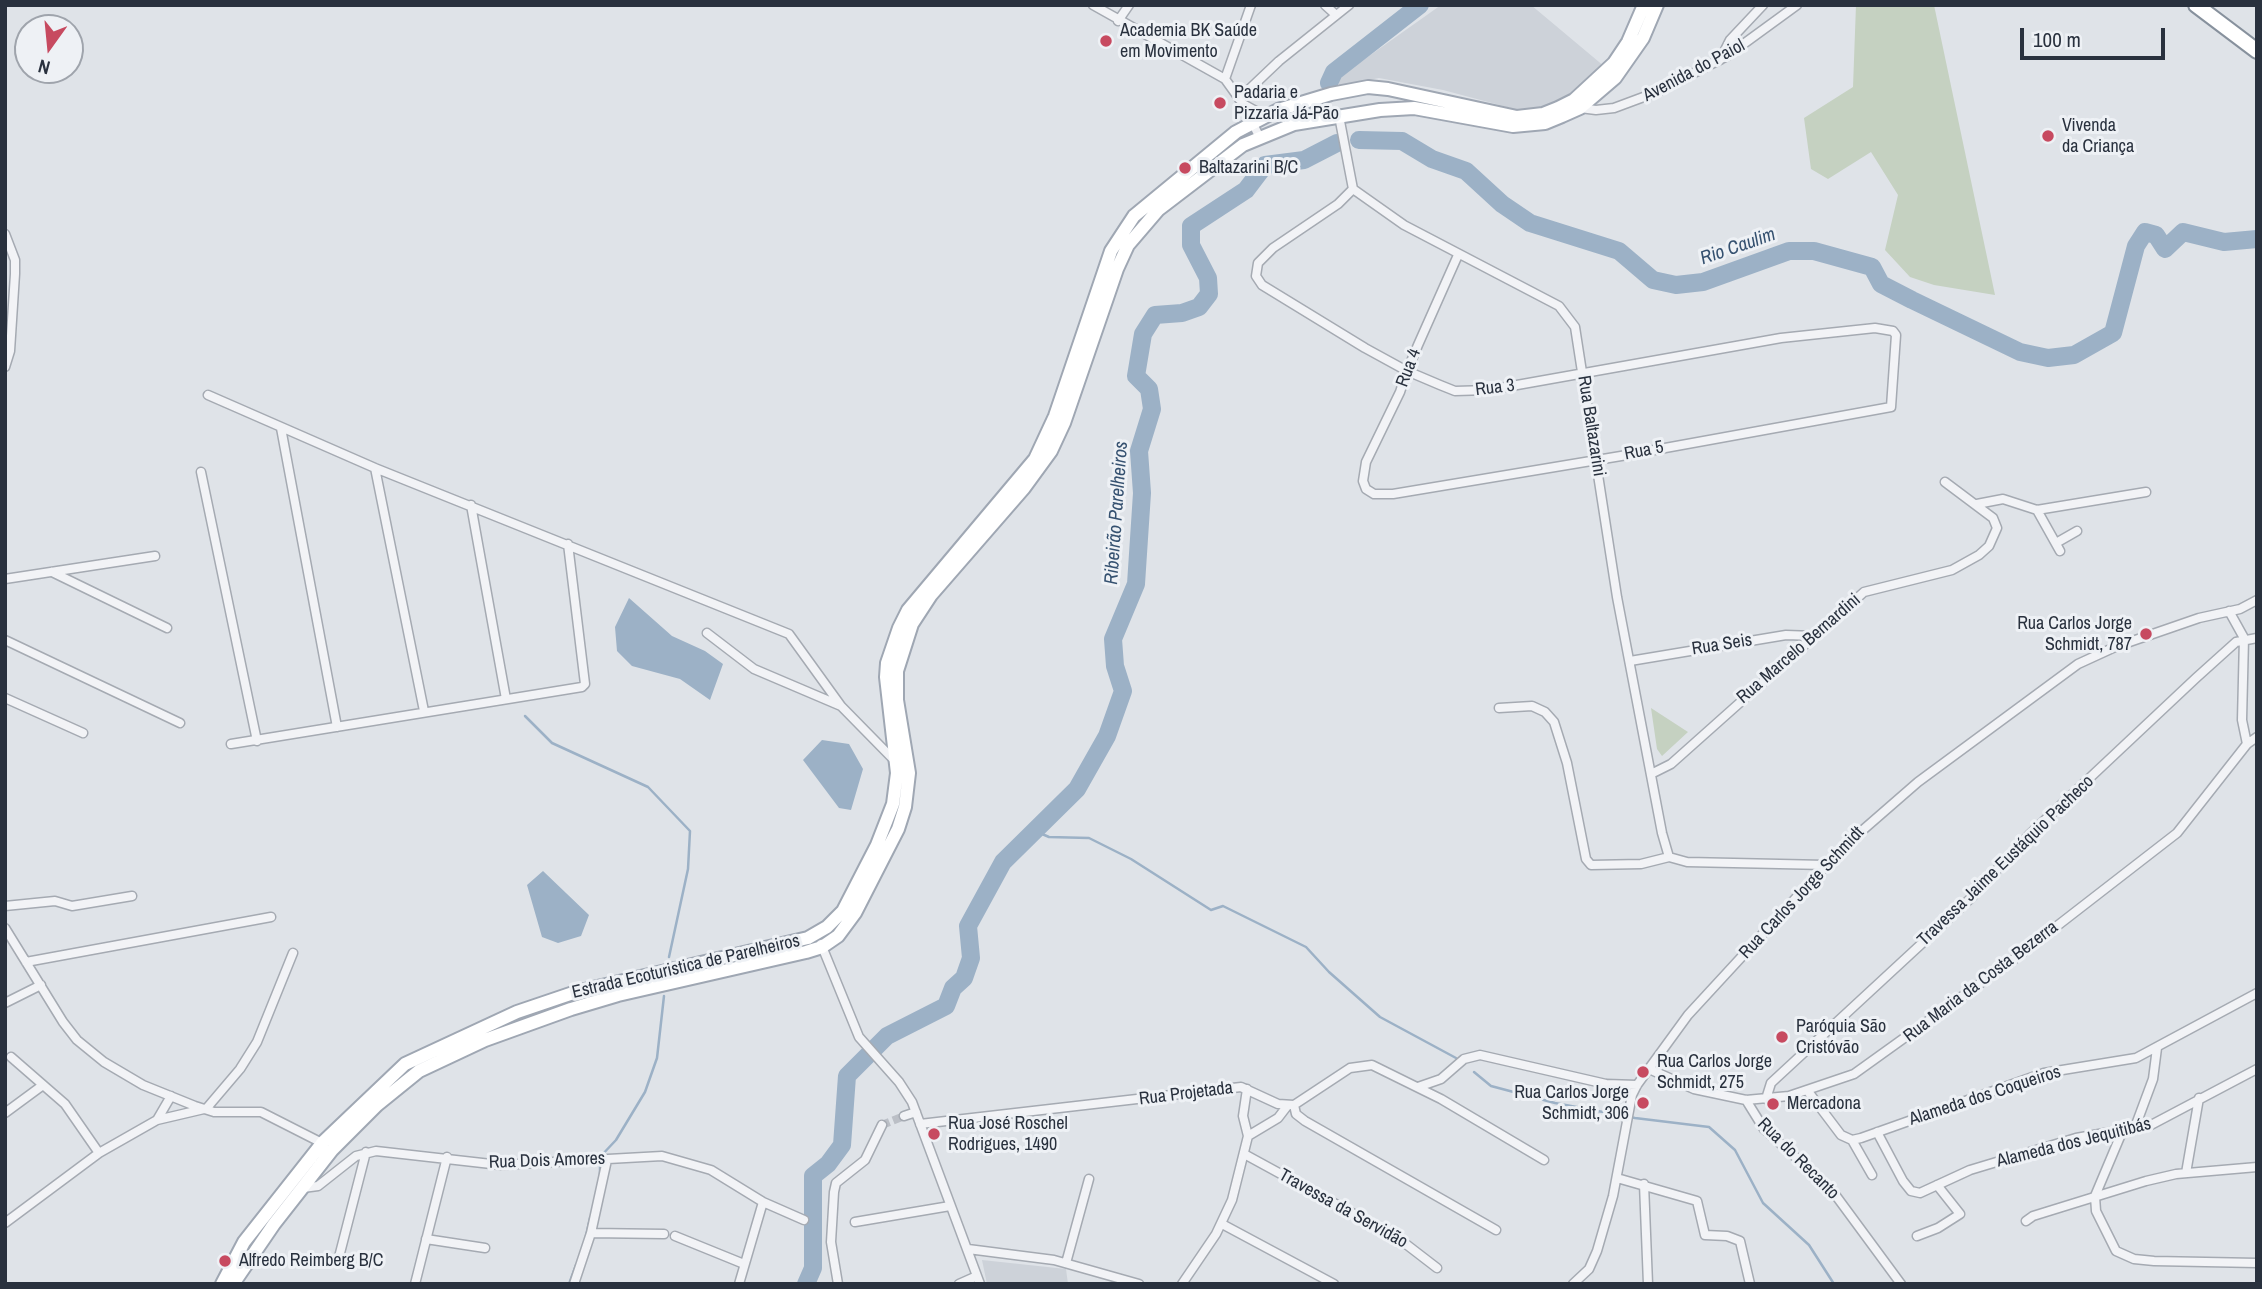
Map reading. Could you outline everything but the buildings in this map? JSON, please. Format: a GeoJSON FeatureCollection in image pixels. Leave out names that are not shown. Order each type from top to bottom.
{"type":"FeatureCollection","features":[{"type":"Feature","properties":{"kind":"highway"},"geometry":{"type":"LineString","coordinates":[[2196,5],[2257,51]]}},
{"type":"Feature","properties":{"kind":"main road","name":"Estrada Ecoturistica de Parelheiros"},"geometry":{"type":"LineString","coordinates":[[222,1284],[244,1242],[327,1146],[405,1064],[517,1012],[576,992],[746,954],[818,934],[843,911],[877,845],[893,804],[895,761],[887,663],[908,610],[1035,459],[1055,415],[1107,262],[1134,216],[1236,132],[1265,116],[1313,99],[1378,88],[1409,91],[1503,115],[1543,114],[1574,100],[1614,63],[1628,43],[1644,5]]}},
{"type":"Feature","properties":{"kind":"main road","name":"Estrada Ecoturistica de Parelheiros"},"geometry":{"type":"LineString","coordinates":[[327,1146],[409,1077],[485,1040],[618,995],[822,947],[838,936],[855,913],[898,829],[905,807],[909,773],[897,700],[897,671],[912,624],[931,595],[1024,488],[1051,451],[1064,423],[1116,269],[1128,245],[1158,211],[1259,136],[1312,120],[1380,110],[1413,108],[1513,126],[1545,123],[1580,108],[1615,78],[1630,58],[1657,5]]}},
{"type":"Feature","properties":{"kind":"main road"},"geometry":{"type":"LineString","coordinates":[[1378,88],[1383,101],[1380,110]]}},
{"type":"Feature","properties":{"kind":"main road"},"geometry":{"type":"LineString","coordinates":[[1312,120],[1310,108],[1313,99]]}},
{"type":"Feature","properties":{"kind":"main road","name":"Estrada Ecoturistica de Parelheiros"},"geometry":{"type":"LineString","coordinates":[[233,1284],[296,1184]]}},
{"type":"Feature","properties":{"kind":"street"},"geometry":{"type":"LineString","coordinates":[[1093,5],[1225,79],[1259,136]]}},
{"type":"Feature","properties":{"kind":"street"},"geometry":{"type":"LineString","coordinates":[[1118,21],[1129,5]]}},
{"type":"Feature","properties":{"kind":"street"},"geometry":{"type":"LineString","coordinates":[[1225,79],[1251,5]]}},
{"type":"Feature","properties":{"kind":"street"},"geometry":{"type":"LineString","coordinates":[[1325,5],[1336,15]]}},
{"type":"Feature","properties":{"kind":"street"},"geometry":{"type":"LineString","coordinates":[[1241,102],[1279,61],[1349,5]]}},
{"type":"Feature","properties":{"kind":"street"},"geometry":{"type":"LineString","coordinates":[[1720,60],[1730,40],[1763,5]]}},
{"type":"Feature","properties":{"kind":"street","name":"Avenida do Paiol"},"geometry":{"type":"LineString","coordinates":[[1580,108],[1602,110],[1629,103],[1720,60],[1797,5]]}},
{"type":"Feature","properties":{"kind":"street"},"geometry":{"type":"LineString","coordinates":[[1241,102],[1265,116]]}},
{"type":"Feature","properties":{"kind":"street"},"geometry":{"type":"LineString","coordinates":[[1339,116],[1353,189]]}},
{"type":"Feature","properties":{"kind":"street","name":"Rua Baltazarini"},"geometry":{"type":"LineString","coordinates":[[1353,189],[1379,211],[1559,306],[1575,327],[1630,661],[1653,773],[1662,833],[1669,857]]}},
{"type":"Feature","properties":{"kind":"street","name":"Rua 3"},"geometry":{"type":"LineString","coordinates":[[1353,189],[1339,204],[1273,247],[1258,263],[1256,276],[1262,285],[1408,370],[1455,391],[1469,392],[1583,374],[1840,329],[1875,328],[1895,332],[1891,407]]}},
{"type":"Feature","properties":{"kind":"street"},"geometry":{"type":"LineString","coordinates":[[5,234],[15,260],[10,351],[5,367]]}},
{"type":"Feature","properties":{"kind":"street","name":"Rua 4"},"geometry":{"type":"LineString","coordinates":[[1363,481],[1366,462],[1458,255]]}},
{"type":"Feature","properties":{"kind":"street"},"geometry":{"type":"LineString","coordinates":[[5,275],[15,274]]}},
{"type":"Feature","properties":{"kind":"street"},"geometry":{"type":"LineString","coordinates":[[208,395],[375,468],[789,634],[841,706],[895,761]]}},
{"type":"Feature","properties":{"kind":"street","name":"Rua 5"},"geometry":{"type":"LineString","coordinates":[[1363,481],[1370,492],[1385,495],[1891,407]]}},
{"type":"Feature","properties":{"kind":"street"},"geometry":{"type":"LineString","coordinates":[[281,428],[337,727]]}},
{"type":"Feature","properties":{"kind":"street"},"geometry":{"type":"LineString","coordinates":[[375,468],[424,711]]}},
{"type":"Feature","properties":{"kind":"street"},"geometry":{"type":"LineString","coordinates":[[201,472],[257,741]]}},
{"type":"Feature","properties":{"kind":"street"},"geometry":{"type":"LineString","coordinates":[[1945,482],[1978,504],[2003,499],[2037,510],[2146,492]]}},
{"type":"Feature","properties":{"kind":"street","name":"Rua Marcelo Bernardini"},"geometry":{"type":"LineString","coordinates":[[1653,773],[1671,764],[1864,592],[1940,574],[1979,555],[1993,541],[1997,528],[1993,518],[1978,504]]}},
{"type":"Feature","properties":{"kind":"street"},"geometry":{"type":"LineString","coordinates":[[471,505],[506,699]]}},
{"type":"Feature","properties":{"kind":"street"},"geometry":{"type":"LineString","coordinates":[[2037,510],[2058,547],[2077,531]]}},
{"type":"Feature","properties":{"kind":"street"},"geometry":{"type":"LineString","coordinates":[[231,744],[585,684],[568,544]]}},
{"type":"Feature","properties":{"kind":"street"},"geometry":{"type":"LineString","coordinates":[[5,579],[155,556]]}},
{"type":"Feature","properties":{"kind":"street"},"geometry":{"type":"LineString","coordinates":[[52,572],[167,628]]}},
{"type":"Feature","properties":{"kind":"street","name":"Rua Carlos Jorge Schmidt"},"geometry":{"type":"LineString","coordinates":[[1573,1284],[1593,1262],[1617,1178],[1632,1095],[1637,1085],[1688,1015],[1853,837],[1918,782],[2078,664],[2181,624],[2257,600]]}},
{"type":"Feature","properties":{"kind":"street"},"geometry":{"type":"LineString","coordinates":[[2229,611],[2244,638],[2242,720],[2247,744]]}},
{"type":"Feature","properties":{"kind":"street"},"geometry":{"type":"LineString","coordinates":[[707,633],[754,669],[841,706]]}},
{"type":"Feature","properties":{"kind":"street","name":"Rua Seis"},"geometry":{"type":"LineString","coordinates":[[1630,661],[1786,635],[1815,636]]}},
{"type":"Feature","properties":{"kind":"street"},"geometry":{"type":"LineString","coordinates":[[2244,638],[2257,638]]}},
{"type":"Feature","properties":{"kind":"street","name":"Travessa Jaime Eustáquio Pacheco"},"geometry":{"type":"LineString","coordinates":[[1766,1099],[1771,1083],[1971,898],[2023,842],[2196,678],[2244,638]]}},
{"type":"Feature","properties":{"kind":"street"},"geometry":{"type":"LineString","coordinates":[[5,640],[180,723]]}},
{"type":"Feature","properties":{"kind":"street"},"geometry":{"type":"LineString","coordinates":[[5,698],[83,733]]}},
{"type":"Feature","properties":{"kind":"street"},"geometry":{"type":"LineString","coordinates":[[1499,708],[1532,706],[1545,712],[1554,722],[1567,763],[1588,863],[1598,867],[1669,857],[1687,862],[1826,865]]}},
{"type":"Feature","properties":{"kind":"street","name":"Rua Maria da Costa Bezerra"},"geometry":{"type":"LineString","coordinates":[[1649,1069],[1694,1089],[1746,1100],[1766,1099],[1807,1090],[1838,1080],[1872,1063],[2177,833],[2247,744],[2257,737]]}},
{"type":"Feature","properties":{"kind":"street"},"geometry":{"type":"LineString","coordinates":[[5,906],[55,901],[72,906],[132,896]]}},
{"type":"Feature","properties":{"kind":"street"},"geometry":{"type":"LineString","coordinates":[[26,962],[271,917]]}},
{"type":"Feature","properties":{"kind":"street"},"geometry":{"type":"LineString","coordinates":[[5,928],[63,1022],[88,1049],[124,1076],[206,1109],[218,1112],[261,1112],[327,1146]]}},
{"type":"Feature","properties":{"kind":"street"},"geometry":{"type":"LineString","coordinates":[[818,934],[853,1025],[869,1051],[906,1091],[916,1112],[979,1280],[959,1284]]}},
{"type":"Feature","properties":{"kind":"street"},"geometry":{"type":"LineString","coordinates":[[5,1223],[99,1153],[157,1120],[206,1109],[240,1069],[257,1042],[293,953]]}},
{"type":"Feature","properties":{"kind":"street"},"geometry":{"type":"LineString","coordinates":[[5,1003],[41,985]]}},
{"type":"Feature","properties":{"kind":"street","name":"Alameda dos Coqueiros"},"geometry":{"type":"LineString","coordinates":[[1852,1140],[2044,1073],[2125,1062],[2157,1048],[2257,992]]}},
{"type":"Feature","properties":{"kind":"street"},"geometry":{"type":"LineString","coordinates":[[2134,1130],[2153,1079],[2157,1048]]}},
{"type":"Feature","properties":{"kind":"street"},"geometry":{"type":"LineString","coordinates":[[1418,1087],[1441,1079],[1464,1059],[1480,1055],[1606,1084],[1637,1085]]}},
{"type":"Feature","properties":{"kind":"street"},"geometry":{"type":"LineString","coordinates":[[11,1057],[65,1104],[99,1153]]}},
{"type":"Feature","properties":{"kind":"street"},"geometry":{"type":"LineString","coordinates":[[1248,1136],[1278,1118],[1291,1105],[1328,1081],[1358,1065],[1372,1065],[1441,1099],[1544,1160]]}},
{"type":"Feature","properties":{"kind":"street","name":"Alameda dos Jequitibás"},"geometry":{"type":"LineString","coordinates":[[1877,1132],[1911,1191],[1920,1193],[1970,1170],[2076,1138],[2151,1125],[2257,1069]]}},
{"type":"Feature","properties":{"kind":"street"},"geometry":{"type":"LineString","coordinates":[[1441,1079],[1441,1099]]}},
{"type":"Feature","properties":{"kind":"street"},"geometry":{"type":"LineString","coordinates":[[5,1113],[43,1086]]}},
{"type":"Feature","properties":{"kind":"street","name":"Rua Projetada"},"geometry":{"type":"LineString","coordinates":[[920,1124],[1233,1087],[1247,1089],[1291,1105],[1296,1114],[1312,1125],[1496,1230]]}},
{"type":"Feature","properties":{"kind":"street"},"geometry":{"type":"LineString","coordinates":[[1182,1284],[1222,1224],[1245,1155],[1248,1136],[1243,1116],[1247,1089]]}},
{"type":"Feature","properties":{"kind":"street"},"geometry":{"type":"LineString","coordinates":[[1807,1090],[1834,1129],[1852,1140],[1872,1175]]}},
{"type":"Feature","properties":{"kind":"street"},"geometry":{"type":"LineString","coordinates":[[157,1120],[171,1096]]}},
{"type":"Feature","properties":{"kind":"street"},"geometry":{"type":"LineString","coordinates":[[2186,1173],[2199,1098]]}},
{"type":"Feature","properties":{"kind":"street","name":"Rua do Recanto"},"geometry":{"type":"LineString","coordinates":[[1746,1100],[1764,1129],[1831,1189],[1901,1284]]}},
{"type":"Feature","properties":{"kind":"street"},"geometry":{"type":"LineString","coordinates":[[904,1116],[916,1112]]}},
{"type":"Feature","properties":{"kind":"street"},"geometry":{"type":"LineString","coordinates":[[838,1284],[831,1242],[836,1183],[865,1160],[882,1125]]}},
{"type":"Feature","properties":{"kind":"street"},"geometry":{"type":"LineString","coordinates":[[2122,1132],[2095,1196],[2096,1211],[2110,1245],[2125,1256],[2167,1262],[2257,1263]]}},
{"type":"Feature","properties":{"kind":"street"},"geometry":{"type":"LineString","coordinates":[[296,1184],[318,1186],[351,1159],[366,1152]]}},
{"type":"Feature","properties":{"kind":"street"},"geometry":{"type":"LineString","coordinates":[[339,1256],[366,1152]]}},
{"type":"Feature","properties":{"kind":"street","name":"Rua Dois Amores"},"geometry":{"type":"LineString","coordinates":[[366,1152],[447,1157],[500,1165],[644,1156],[682,1159],[720,1174],[763,1202],[804,1220]]}},
{"type":"Feature","properties":{"kind":"street","name":"Travessa da Servidão"},"geometry":{"type":"LineString","coordinates":[[1245,1155],[1398,1238],[1437,1268]]}},
{"type":"Feature","properties":{"kind":"street"},"geometry":{"type":"LineString","coordinates":[[415,1284],[447,1157]]}},
{"type":"Feature","properties":{"kind":"street"},"geometry":{"type":"LineString","coordinates":[[574,1284],[590,1233],[607,1160]]}},
{"type":"Feature","properties":{"kind":"street"},"geometry":{"type":"LineString","coordinates":[[2026,1221],[2146,1181],[2186,1173],[2257,1167]]}},
{"type":"Feature","properties":{"kind":"street"},"geometry":{"type":"LineString","coordinates":[[1617,1178],[1697,1201],[1705,1235],[1727,1236],[1740,1241],[1750,1284]]}},
{"type":"Feature","properties":{"kind":"street"},"geometry":{"type":"LineString","coordinates":[[1066,1263],[1088,1179]]}},
{"type":"Feature","properties":{"kind":"street"},"geometry":{"type":"LineString","coordinates":[[1644,1184],[1648,1284]]}},
{"type":"Feature","properties":{"kind":"street"},"geometry":{"type":"LineString","coordinates":[[1917,1236],[1955,1220],[1960,1214],[1937,1185]]}},
{"type":"Feature","properties":{"kind":"street"},"geometry":{"type":"LineString","coordinates":[[739,1284],[763,1202]]}},
{"type":"Feature","properties":{"kind":"street"},"geometry":{"type":"LineString","coordinates":[[855,1222],[950,1206]]}},
{"type":"Feature","properties":{"kind":"street"},"geometry":{"type":"LineString","coordinates":[[1222,1224],[1334,1284]]}},
{"type":"Feature","properties":{"kind":"street"},"geometry":{"type":"LineString","coordinates":[[590,1233],[664,1234]]}},
{"type":"Feature","properties":{"kind":"street"},"geometry":{"type":"LineString","coordinates":[[675,1237],[744,1264]]}},
{"type":"Feature","properties":{"kind":"street"},"geometry":{"type":"LineString","coordinates":[[426,1239],[485,1248]]}},
{"type":"Feature","properties":{"kind":"street"},"geometry":{"type":"LineString","coordinates":[[968,1249],[1009,1252],[1066,1263],[1139,1284]]}},
{"type":"Feature","properties":{"kind":"shaded area"},"geometry":{"type":"Polygon","coordinates":[[[1441,5],[1531,5],[1605,67],[1569,98],[1547,109],[1522,111],[1443,90],[1379,78],[1339,86],[1338,78],[1441,5]]]}},
{"type":"Feature","properties":{"kind":"shaded area"},"geometry":{"type":"Polygon","coordinates":[[[982,1260],[1066,1269],[1068,1284],[987,1284],[982,1260]]]}},
{"type":"Feature","properties":{"kind":"green space"},"geometry":{"type":"Polygon","coordinates":[[[1856,5],[1934,5],[1995,295],[1934,285],[1910,277],[1885,250],[1898,195],[1871,152],[1828,179],[1811,169],[1804,118],[1853,87],[1856,5]]]}},
{"type":"Feature","properties":{"kind":"green space"},"geometry":{"type":"Polygon","coordinates":[[[1651,708],[1688,732],[1662,756],[1657,749],[1651,708]]]}},
{"type":"Feature","properties":{"kind":"water"},"geometry":{"type":"Polygon","coordinates":[[[629,598],[672,636],[705,651],[723,664],[710,700],[680,679],[632,666],[617,651],[615,627],[629,598]]]}},
{"type":"Feature","properties":{"kind":"water"},"geometry":{"type":"Polygon","coordinates":[[[822,740],[849,744],[863,769],[851,810],[839,808],[803,760],[822,740]]]}},
{"type":"Feature","properties":{"kind":"water"},"geometry":{"type":"Polygon","coordinates":[[[543,871],[589,915],[581,936],[558,943],[542,937],[527,885],[543,871]]]}},
{"type":"Feature","properties":{"kind":"waterway","name":"Ribeirão Parelheiros"},"geometry":{"type":"LineString","coordinates":[[1329,83],[1334,72],[1420,5]]}},
{"type":"Feature","properties":{"kind":"waterway","name":"Rio Caulim"},"geometry":{"type":"LineString","coordinates":[[1359,140],[1402,141],[1432,159],[1466,171],[1502,204],[1530,223],[1619,251],[1653,280],[1676,285],[1703,282],[1789,251],[1814,251],[1872,267],[1881,284],[2020,352],[2048,358],[2074,355],[2113,333],[2136,246],[2145,232],[2156,235],[2165,249],[2183,232],[2224,242],[2257,239]]}},
{"type":"Feature","properties":{"kind":"waterway","name":"Ribeirão Parelheiros"},"geometry":{"type":"LineString","coordinates":[[806,1284],[813,1268],[813,1176],[828,1164],[842,1145],[847,1076],[887,1036],[946,1006],[953,988],[964,978],[971,958],[968,926],[1003,862],[1077,789],[1107,736],[1123,691],[1115,666],[1113,639],[1136,584],[1142,493],[1139,451],[1152,409],[1149,389],[1136,376],[1143,334],[1155,315],[1182,313],[1199,307],[1209,294],[1208,278],[1191,245],[1191,226],[1246,190],[1265,165],[1304,160],[1337,143]]}},
{"type":"Feature","properties":{"kind":"waterway"},"geometry":{"type":"LineString","coordinates":[[525,716],[552,743],[648,787],[690,831],[688,869],[669,957]]}},
{"type":"Feature","properties":{"kind":"waterway"},"geometry":{"type":"LineString","coordinates":[[1033,830],[1049,837],[1089,838],[1131,859],[1211,910],[1223,906],[1306,947],[1329,972],[1380,1017],[1456,1058]]}},
{"type":"Feature","properties":{"kind":"waterway"},"geometry":{"type":"LineString","coordinates":[[600,1178],[600,1157],[616,1140],[645,1092],[657,1058],[664,996]]}},
{"type":"Feature","properties":{"kind":"waterway"},"geometry":{"type":"LineString","coordinates":[[1474,1072],[1491,1086],[1555,1103],[1635,1118],[1709,1127],[1735,1150],[1763,1203],[1809,1245],[1834,1284]]}},
{"type":"Feature","properties":{"kind":"waterway"},"geometry":{"type":"LineString","coordinates":[[586,1236],[590,1218]]}},
{"type":"Feature","properties":{"kind":"waterway"},"geometry":{"type":"LineString","coordinates":[[569,1284],[576,1265]]}},
{"type":"Feature","properties":{"kind":"tunnel"},"geometry":{"type":"LineString","coordinates":[[882,1125],[904,1116]]}},
{"type":"Feature","properties":{"kind":"place","name":"Academia BK Saúde em Movimento"},"geometry":{"type":"Point","coordinates":[1106,41]}},
{"type":"Feature","properties":{"kind":"place","name":"Padaria e Pizzaria Já-Pão"},"geometry":{"type":"Point","coordinates":[1220,103]}},
{"type":"Feature","properties":{"kind":"place","name":"Vivenda da Criança"},"geometry":{"type":"Point","coordinates":[2048,136]}},
{"type":"Feature","properties":{"kind":"place","name":"Baltazarini B/C"},"geometry":{"type":"Point","coordinates":[1185,168]}},
{"type":"Feature","properties":{"kind":"place","name":"Rua Carlos Jorge Schmidt, 787"},"geometry":{"type":"Point","coordinates":[2146,634]}},
{"type":"Feature","properties":{"kind":"place","name":"Paróquia São Cristóvão"},"geometry":{"type":"Point","coordinates":[1782,1037]}},
{"type":"Feature","properties":{"kind":"place","name":"Rua Carlos Jorge Schmidt, 275"},"geometry":{"type":"Point","coordinates":[1643,1072]}},
{"type":"Feature","properties":{"kind":"place","name":"Rua Carlos Jorge Schmidt, 306"},"geometry":{"type":"Point","coordinates":[1643,1103]}},
{"type":"Feature","properties":{"kind":"place","name":"Mercadona"},"geometry":{"type":"Point","coordinates":[1773,1104]}},
{"type":"Feature","properties":{"kind":"place","name":"Rua José Roschel Rodrigues, 1490"},"geometry":{"type":"Point","coordinates":[934,1134]}},
{"type":"Feature","properties":{"kind":"place","name":"Alfredo Reimberg B/C"},"geometry":{"type":"Point","coordinates":[225,1261]}}]}
